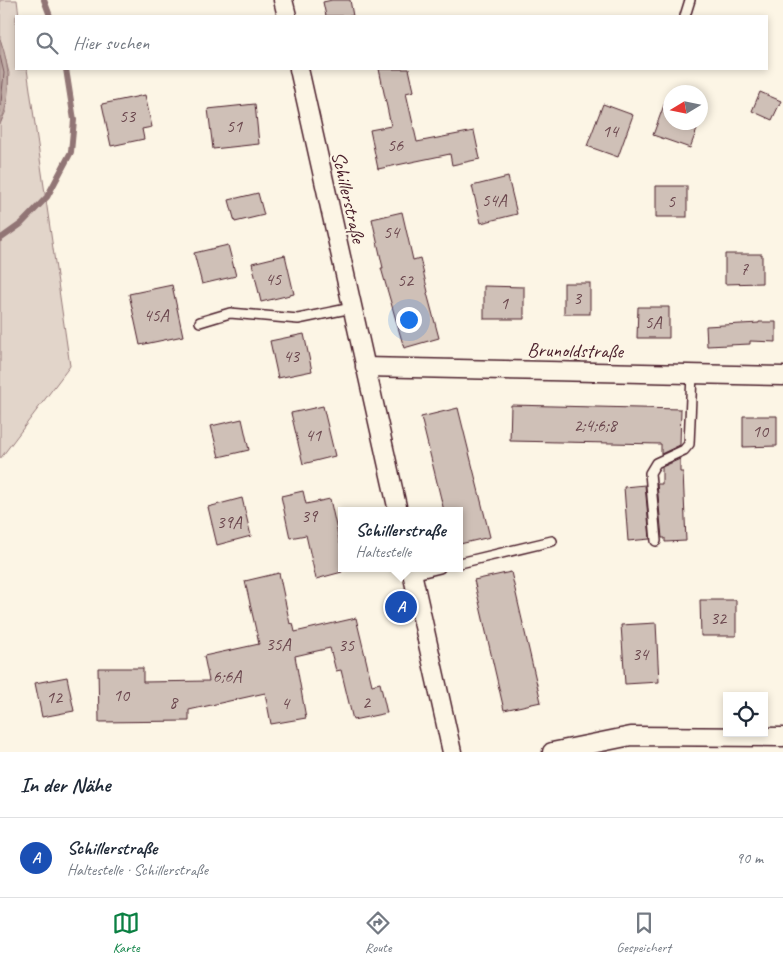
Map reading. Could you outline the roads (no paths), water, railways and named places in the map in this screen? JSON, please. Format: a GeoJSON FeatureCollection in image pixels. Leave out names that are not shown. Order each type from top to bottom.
{"type":"FeatureCollection","features":[{"type":"Feature","properties":{"kind":"street"},"geometry":{"type":"LineString","coordinates":[[283,0],[287,15]]}},
{"type":"Feature","properties":{"kind":"street","name":"Schillerstraße"},"geometry":{"type":"LineString","coordinates":[[299,70],[397,507]]}},
{"type":"Feature","properties":{"kind":"street","name":"Brunoldstraße"},"geometry":{"type":"LineString","coordinates":[[365,366],[783,376]]}},
{"type":"Feature","properties":{"kind":"street"},"geometry":{"type":"LineString","coordinates":[[411,572],[452,752]]}},
{"type":"Feature","properties":{"kind":"street"},"geometry":{"type":"LineString","coordinates":[[552,752],[631,736],[783,737]]}},
{"type":"Feature","properties":{"kind":"lane"},"geometry":{"type":"LineString","coordinates":[[685,15],[690,0]]}},
{"type":"Feature","properties":{"kind":"lane"},"geometry":{"type":"LineString","coordinates":[[200,322],[230,313],[298,319],[352,308]]}},
{"type":"Feature","properties":{"kind":"lane"},"geometry":{"type":"LineString","coordinates":[[656,541],[650,473],[656,463],[684,450],[689,444],[692,374]]}},
{"type":"Feature","properties":{"kind":"lane"},"geometry":{"type":"LineString","coordinates":[[463,563],[552,541]]}},
{"type":"Feature","properties":{"kind":"water"},"geometry":{"type":"Polygon","coordinates":[[[0,39],[8,71],[8,92],[0,124],[0,39]]]}},
{"type":"Feature","properties":{"kind":"waterway"},"geometry":{"type":"LineString","coordinates":[[44,0],[50,15]]}},
{"type":"Feature","properties":{"kind":"waterway"},"geometry":{"type":"LineString","coordinates":[[0,239],[21,224],[47,197],[71,152],[74,120],[66,70]]}},
{"type":"Feature","properties":{"kind":"place","name":"Schillerstraße"},"geometry":{"type":"Point","coordinates":[401,607]}}]}
